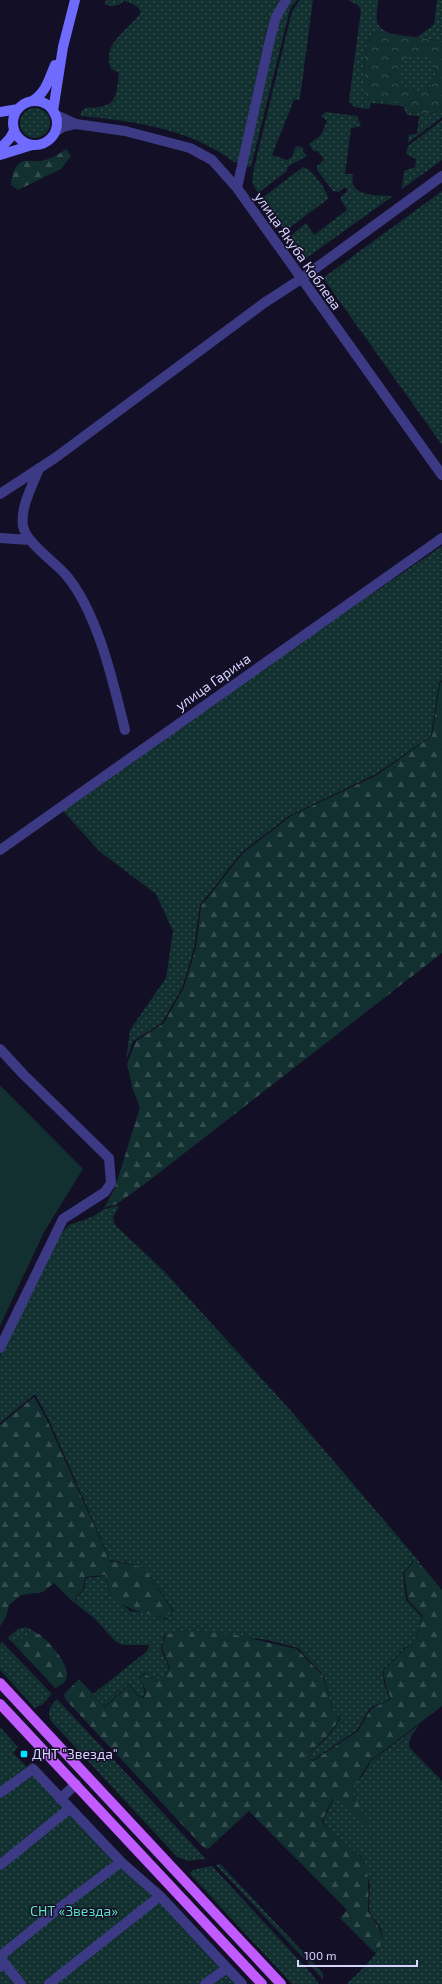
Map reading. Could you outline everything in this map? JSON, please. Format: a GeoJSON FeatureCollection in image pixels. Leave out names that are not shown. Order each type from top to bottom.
{"type":"FeatureCollection","features":[{"type":"Feature","properties":{"kind":"main road"},"geometry":{"type":"LineString","coordinates":[[0,155],[45,142],[55,132],[56,124],[53,112],[63,46],[75,0]]}},
{"type":"Feature","properties":{"kind":"main road"},"geometry":{"type":"LineString","coordinates":[[32,102],[45,90],[63,46]]}},
{"type":"Feature","properties":{"kind":"main road"},"geometry":{"type":"LineString","coordinates":[[0,149],[10,138],[14,128],[13,118],[18,109],[27,102],[41,102],[53,112]]}},
{"type":"Feature","properties":{"kind":"main road"},"geometry":{"type":"LineString","coordinates":[[0,112],[18,109]]}},
{"type":"Feature","properties":{"kind":"main road"},"geometry":{"type":"LineString","coordinates":[[0,112],[14,128],[19,138],[24,142],[34,144]]}},
{"type":"Feature","properties":{"kind":"main road"},"geometry":{"type":"LineString","coordinates":[[0,1683],[281,1984]]}},
{"type":"Feature","properties":{"kind":"main road"},"geometry":{"type":"LineString","coordinates":[[0,1704],[262,1984]]}},
{"type":"Feature","properties":{"kind":"street"},"geometry":{"type":"LineString","coordinates":[[237,188],[270,39],[276,17],[286,0]]}},
{"type":"Feature","properties":{"kind":"street","name":"улица Якуба Коблева"},"geometry":{"type":"LineString","coordinates":[[53,112],[76,124],[125,131],[190,148],[212,160],[237,188],[442,475]]}},
{"type":"Feature","properties":{"kind":"street","name":"улица Якуба Коблева"},"geometry":{"type":"LineString","coordinates":[[55,132],[63,127],[76,124]]}},
{"type":"Feature","properties":{"kind":"street"},"geometry":{"type":"LineString","coordinates":[[0,494],[40,468],[264,303],[301,279],[442,176]]}},
{"type":"Feature","properties":{"kind":"street"},"geometry":{"type":"LineString","coordinates":[[40,468],[23,514],[23,526],[30,540],[66,575],[88,608],[125,730]]}},
{"type":"Feature","properties":{"kind":"street"},"geometry":{"type":"LineString","coordinates":[[0,538],[30,540]]}},
{"type":"Feature","properties":{"kind":"street","name":"улица Гарина"},"geometry":{"type":"LineString","coordinates":[[0,850],[442,538]]}},
{"type":"Feature","properties":{"kind":"street"},"geometry":{"type":"LineString","coordinates":[[0,1049],[23,1074],[109,1158],[111,1183],[105,1192],[63,1218],[0,1348]]}},
{"type":"Feature","properties":{"kind":"street"},"geometry":{"type":"LineString","coordinates":[[0,1793],[33,1769],[69,1809],[121,1862],[160,1896],[242,1984]]}},
{"type":"Feature","properties":{"kind":"street"},"geometry":{"type":"LineString","coordinates":[[60,1799],[76,1784]]}},
{"type":"Feature","properties":{"kind":"street"},"geometry":{"type":"LineString","coordinates":[[0,1865],[69,1809]]}},
{"type":"Feature","properties":{"kind":"street"},"geometry":{"type":"LineString","coordinates":[[21,1984],[0,1963],[3,1954],[58,1909],[121,1862]]}},
{"type":"Feature","properties":{"kind":"street"},"geometry":{"type":"LineString","coordinates":[[49,1984],[160,1896]]}},
{"type":"Feature","properties":{"kind":"street"},"geometry":{"type":"LineString","coordinates":[[205,1984],[228,1968]]}},
{"type":"Feature","properties":{"kind":"green space"},"geometry":{"type":"Polygon","coordinates":[[[106,0],[280,0],[266,32],[238,163],[199,142],[181,134],[161,128],[81,116],[81,112],[85,108],[103,106],[112,101],[115,97],[119,73],[111,69],[109,60],[110,52],[117,38],[141,12],[136,6],[124,1],[117,5],[110,6],[105,4],[106,0]]]}},
{"type":"Feature","properties":{"kind":"green space"},"geometry":{"type":"Polygon","coordinates":[[[291,0],[297,0],[290,9],[251,167],[245,166],[279,21],[291,0]]]}},
{"type":"Feature","properties":{"kind":"green space"},"geometry":{"type":"Polygon","coordinates":[[[300,0],[313,0],[300,98],[299,100],[294,100],[272,155],[287,160],[292,157],[296,146],[304,148],[302,150],[307,156],[287,167],[287,171],[258,193],[252,182],[254,168],[292,11],[300,0]]]}},
{"type":"Feature","properties":{"kind":"green space"},"geometry":{"type":"Polygon","coordinates":[[[348,0],[378,0],[377,19],[378,25],[382,29],[392,34],[417,37],[434,25],[437,0],[442,0],[442,41],[374,32],[369,39],[367,47],[365,56],[365,99],[407,104],[409,112],[432,114],[442,108],[442,117],[408,143],[409,135],[417,134],[419,116],[407,115],[403,106],[371,103],[369,109],[356,108],[350,103],[349,100],[361,10],[358,5],[348,0]]]}},
{"type":"Feature","properties":{"kind":"green space"},"geometry":{"type":"Polygon","coordinates":[[[374,32],[442,41],[442,108],[432,114],[408,112],[406,104],[365,99],[365,56],[369,40],[374,32]],[[419,54],[412,55],[403,62],[400,67],[400,77],[406,89],[418,92],[430,88],[433,83],[436,72],[435,67],[433,63],[425,56],[419,54]]]}},
{"type":"Feature","properties":{"kind":"green space"},"geometry":{"type":"Polygon","coordinates":[[[413,54],[421,54],[428,57],[433,62],[436,73],[433,84],[428,89],[421,92],[413,92],[406,89],[401,84],[398,77],[398,69],[401,62],[406,57],[413,54]]]}},
{"type":"Feature","properties":{"kind":"green space"},"geometry":{"type":"Polygon","coordinates":[[[35,108],[46,112],[50,123],[46,134],[35,138],[24,134],[20,123],[24,112],[35,108]]]}},
{"type":"Feature","properties":{"kind":"green space"},"geometry":{"type":"Polygon","coordinates":[[[326,112],[357,116],[361,126],[351,128],[345,174],[353,174],[353,183],[355,188],[365,193],[393,196],[305,259],[289,237],[306,223],[314,235],[347,210],[341,200],[341,197],[348,190],[345,187],[339,192],[333,191],[317,170],[317,166],[324,160],[317,150],[314,152],[309,144],[321,135],[327,121],[321,116],[326,112]]]}},
{"type":"Feature","properties":{"kind":"green space"},"geometry":{"type":"Polygon","coordinates":[[[442,120],[442,160],[402,189],[404,171],[415,167],[416,159],[406,154],[408,146],[442,120]]]}},
{"type":"Feature","properties":{"kind":"green space"},"geometry":{"type":"Polygon","coordinates":[[[66,149],[71,156],[61,169],[18,190],[11,185],[14,171],[21,162],[44,160],[66,149]]]}},
{"type":"Feature","properties":{"kind":"green space"},"geometry":{"type":"Polygon","coordinates":[[[303,167],[310,171],[318,180],[326,191],[328,199],[285,231],[262,198],[303,167]]]}},
{"type":"Feature","properties":{"kind":"green space"},"geometry":{"type":"Polygon","coordinates":[[[442,191],[442,445],[323,278],[442,191]]]}},
{"type":"Feature","properties":{"kind":"green space"},"geometry":{"type":"Polygon","coordinates":[[[442,546],[442,680],[439,683],[431,736],[376,774],[289,816],[242,852],[200,905],[194,948],[183,986],[162,1023],[133,1041],[126,1061],[130,1030],[166,978],[173,931],[156,894],[99,851],[62,810],[225,694],[442,546]]]}},
{"type":"Feature","properties":{"kind":"green space"},"geometry":{"type":"Polygon","coordinates":[[[442,682],[442,953],[146,1183],[117,1204],[104,1208],[115,1188],[140,1107],[133,1090],[127,1064],[136,1041],[164,1023],[184,987],[196,947],[201,906],[243,853],[291,816],[377,775],[432,736],[440,683],[442,682]]]}},
{"type":"Feature","properties":{"kind":"green space"},"geometry":{"type":"Polygon","coordinates":[[[0,1085],[83,1169],[44,1232],[0,1326],[0,1085]]]}},
{"type":"Feature","properties":{"kind":"green space"},"geometry":{"type":"Polygon","coordinates":[[[116,1206],[119,1207],[113,1217],[115,1225],[164,1271],[292,1412],[422,1565],[413,1561],[403,1573],[406,1600],[422,1617],[414,1644],[406,1647],[382,1671],[385,1687],[390,1699],[370,1708],[357,1730],[313,1760],[305,1754],[326,1739],[341,1718],[332,1709],[324,1676],[298,1648],[267,1640],[190,1630],[165,1634],[161,1649],[169,1668],[163,1678],[154,1678],[145,1673],[139,1677],[145,1692],[143,1697],[138,1695],[129,1684],[105,1706],[93,1694],[146,1652],[150,1645],[122,1645],[114,1640],[95,1619],[74,1602],[84,1589],[86,1578],[105,1576],[110,1594],[130,1611],[148,1613],[166,1620],[173,1610],[144,1567],[110,1560],[49,1420],[35,1394],[0,1423],[0,1357],[57,1238],[69,1225],[92,1217],[104,1209],[116,1206]]]}},
{"type":"Feature","properties":{"kind":"green space"},"geometry":{"type":"Polygon","coordinates":[[[34,1397],[47,1420],[110,1561],[144,1567],[172,1610],[166,1619],[135,1610],[115,1599],[110,1593],[105,1575],[85,1577],[83,1589],[73,1602],[54,1583],[43,1592],[21,1595],[9,1605],[6,1617],[0,1626],[0,1425],[34,1397]]]}},
{"type":"Feature","properties":{"kind":"green space"},"geometry":{"type":"Polygon","coordinates":[[[414,1561],[423,1567],[442,1590],[442,1706],[370,1761],[352,1790],[375,1839],[340,1798],[333,1798],[322,1821],[326,1827],[356,1852],[364,1862],[368,1876],[368,1912],[379,1927],[382,1937],[382,1943],[375,1953],[340,1918],[347,1910],[249,1811],[208,1849],[202,1846],[65,1699],[64,1694],[79,1679],[105,1707],[129,1685],[138,1696],[144,1698],[146,1691],[139,1678],[145,1674],[153,1678],[163,1678],[170,1668],[162,1648],[166,1634],[190,1630],[236,1635],[297,1649],[323,1676],[332,1709],[340,1718],[325,1739],[305,1754],[313,1761],[358,1731],[371,1709],[391,1699],[386,1687],[383,1671],[406,1648],[414,1644],[423,1616],[408,1600],[404,1573],[414,1561]]]}},
{"type":"Feature","properties":{"kind":"green space"},"geometry":{"type":"Polygon","coordinates":[[[26,1627],[39,1634],[29,1635],[13,1643],[7,1638],[18,1629],[26,1627]]]}},
{"type":"Feature","properties":{"kind":"green space"},"geometry":{"type":"Polygon","coordinates":[[[39,1634],[51,1645],[63,1661],[66,1669],[67,1677],[63,1683],[55,1688],[13,1643],[29,1635],[39,1634]]]}},
{"type":"Feature","properties":{"kind":"green space"},"geometry":{"type":"Polygon","coordinates":[[[2,1642],[52,1694],[43,1704],[35,1708],[0,1670],[0,1644],[2,1642]]]}},
{"type":"Feature","properties":{"kind":"green space"},"geometry":{"type":"Polygon","coordinates":[[[57,1699],[206,1859],[188,1861],[177,1857],[52,1722],[49,1713],[52,1704],[57,1699]]]}},
{"type":"Feature","properties":{"kind":"green space"},"geometry":{"type":"Polygon","coordinates":[[[419,1725],[410,1738],[409,1747],[442,1781],[442,1984],[347,1984],[366,1965],[378,1950],[382,1935],[379,1925],[369,1912],[370,1884],[362,1857],[330,1831],[323,1821],[334,1798],[361,1778],[371,1761],[419,1725]]]}},
{"type":"Feature","properties":{"kind":"green space","name":"СНТ «Звезда»"},"geometry":{"type":"Polygon","coordinates":[[[0,1727],[18,1747],[13,1753],[27,1767],[32,1762],[246,1984],[0,1984],[0,1727]]]}},
{"type":"Feature","properties":{"kind":"green space"},"geometry":{"type":"Polygon","coordinates":[[[220,1864],[323,1973],[323,1979],[216,1865],[220,1864]]]}},
{"type":"Feature","properties":{"kind":"green space"},"geometry":{"type":"Polygon","coordinates":[[[212,1866],[311,1973],[319,1984],[292,1984],[190,1874],[192,1870],[212,1866]]]}},
{"type":"Feature","properties":{"kind":"place","name":"ДНТ \"Звезда\""},"geometry":{"type":"Point","coordinates":[24,1754]}}]}
